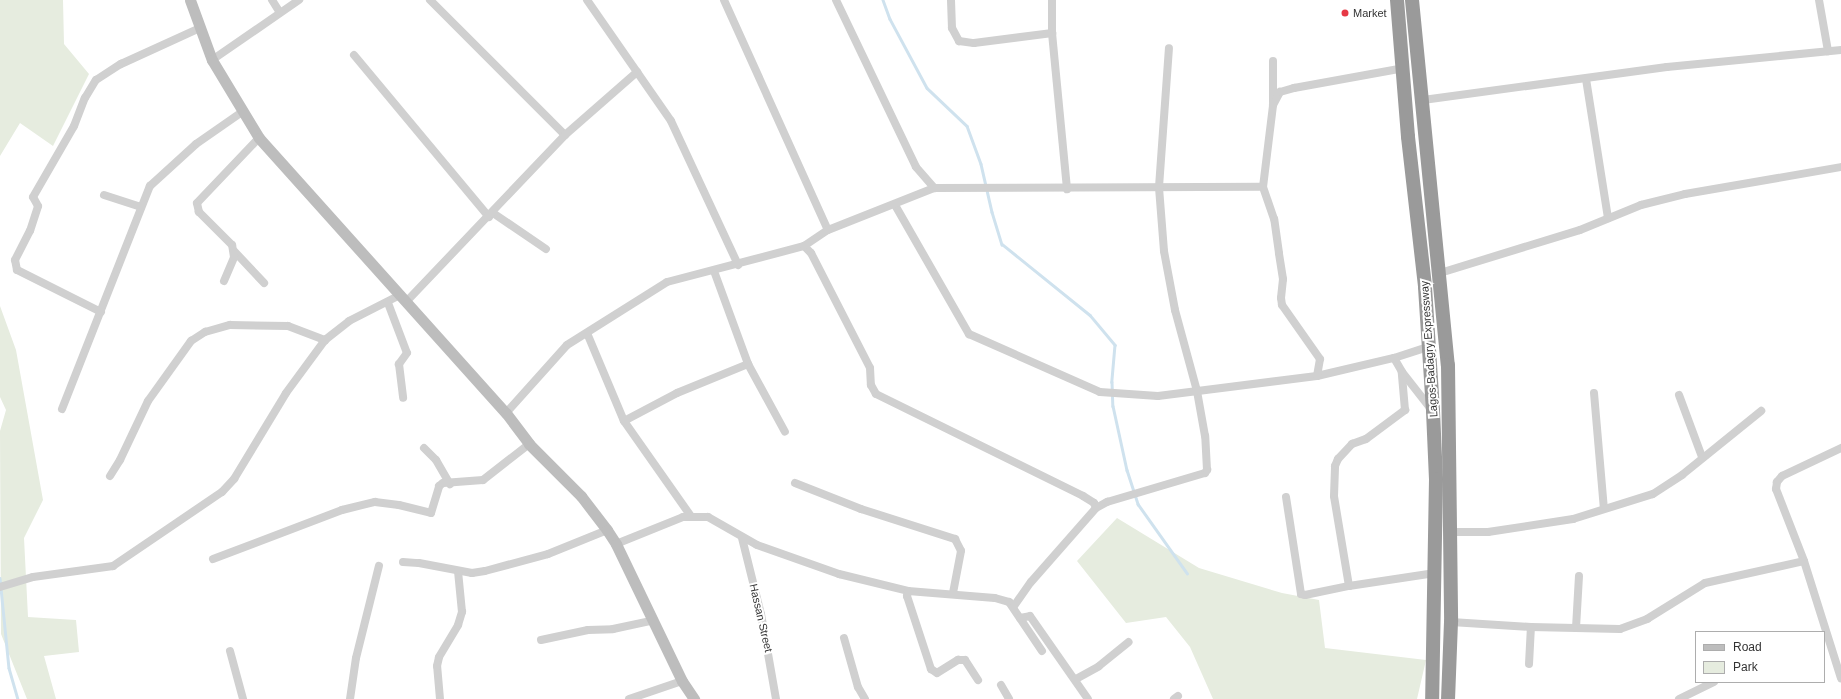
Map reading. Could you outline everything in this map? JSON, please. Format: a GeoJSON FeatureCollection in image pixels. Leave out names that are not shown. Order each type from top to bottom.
{"type":"FeatureCollection","features":[{"type":"Feature","properties":{"kind":"highway","name":"Lagos-Badagry Expressway"},"geometry":{"type":"LineString","coordinates":[[1397,0],[1404,68],[1408,137],[1425,287],[1433,411],[1436,479],[1432,699]]}},
{"type":"Feature","properties":{"kind":"highway","name":"Lagos-Badagry Expressway"},"geometry":{"type":"LineString","coordinates":[[1412,0],[1448,365],[1451,532],[1451,622],[1448,699]]}},
{"type":"Feature","properties":{"kind":"highway"},"geometry":{"type":"LineString","coordinates":[[1408,137],[1426,132]]}},
{"type":"Feature","properties":{"kind":"street"},"geometry":{"type":"LineString","coordinates":[[190,0],[212,60],[259,138],[506,413],[529,444],[581,496],[607,530],[616,544],[682,682],[694,699]]}},
{"type":"Feature","properties":{"kind":"street"},"geometry":{"type":"LineString","coordinates":[[272,0],[280,13]]}},
{"type":"Feature","properties":{"kind":"street"},"geometry":{"type":"LineString","coordinates":[[212,60],[299,0]]}},
{"type":"Feature","properties":{"kind":"street"},"geometry":{"type":"LineString","coordinates":[[430,0],[565,134]]}},
{"type":"Feature","properties":{"kind":"street"},"geometry":{"type":"LineString","coordinates":[[587,0],[671,121],[738,265]]}},
{"type":"Feature","properties":{"kind":"street"},"geometry":{"type":"LineString","coordinates":[[724,0],[828,230]]}},
{"type":"Feature","properties":{"kind":"street"},"geometry":{"type":"LineString","coordinates":[[836,0],[916,167],[934,188]]}},
{"type":"Feature","properties":{"kind":"street"},"geometry":{"type":"LineString","coordinates":[[951,0],[952,28],[959,41],[974,43],[1052,34]]}},
{"type":"Feature","properties":{"kind":"street"},"geometry":{"type":"LineString","coordinates":[[1052,0],[1052,34],[1067,189]]}},
{"type":"Feature","properties":{"kind":"street"},"geometry":{"type":"LineString","coordinates":[[1819,0],[1828,51]]}},
{"type":"Feature","properties":{"kind":"street"},"geometry":{"type":"LineString","coordinates":[[101,312],[17,270],[15,260],[30,231],[38,206],[33,197],[74,126],[85,98],[96,80],[121,64],[200,28]]}},
{"type":"Feature","properties":{"kind":"street"},"geometry":{"type":"LineString","coordinates":[[1014,606],[1031,582],[1096,508],[1134,494],[1205,473],[1207,470],[1205,436],[1198,391],[1175,310],[1164,251],[1159,188],[1169,48]]}},
{"type":"Feature","properties":{"kind":"street"},"geometry":{"type":"LineString","coordinates":[[1423,100],[1667,67],[1841,50]]}},
{"type":"Feature","properties":{"kind":"street"},"geometry":{"type":"LineString","coordinates":[[354,55],[491,215],[546,249]]}},
{"type":"Feature","properties":{"kind":"street"},"geometry":{"type":"LineString","coordinates":[[1273,61],[1273,105],[1263,187],[1274,219],[1283,279],[1281,302],[1320,359],[1317,376]]}},
{"type":"Feature","properties":{"kind":"street"},"geometry":{"type":"LineString","coordinates":[[1273,105],[1280,92],[1294,88],[1404,68]]}},
{"type":"Feature","properties":{"kind":"street"},"geometry":{"type":"LineString","coordinates":[[2,587],[33,577],[113,566],[222,492],[234,479],[282,400],[325,340],[349,321],[388,303],[402,299],[491,215],[565,134],[637,72]]}},
{"type":"Feature","properties":{"kind":"street"},"geometry":{"type":"LineString","coordinates":[[1586,79],[1608,218]]}},
{"type":"Feature","properties":{"kind":"street"},"geometry":{"type":"LineString","coordinates":[[62,408],[150,186],[196,144],[242,112]]}},
{"type":"Feature","properties":{"kind":"street"},"geometry":{"type":"LineString","coordinates":[[224,281],[234,258],[232,245],[199,212],[197,203],[259,138]]}},
{"type":"Feature","properties":{"kind":"street"},"geometry":{"type":"LineString","coordinates":[[1440,273],[1580,230],[1641,205],[1685,194],[1841,167]]}},
{"type":"Feature","properties":{"kind":"street"},"geometry":{"type":"LineString","coordinates":[[506,413],[567,345],[668,282],[738,265],[804,246],[828,230],[934,188],[991,187],[1067,189],[1263,187]]}},
{"type":"Feature","properties":{"kind":"street"},"geometry":{"type":"LineString","coordinates":[[104,195],[141,207]]}},
{"type":"Feature","properties":{"kind":"street"},"geometry":{"type":"LineString","coordinates":[[894,205],[969,334],[1000,350],[1110,394],[1158,396],[1317,376],[1394,358],[1428,347]]}},
{"type":"Feature","properties":{"kind":"street"},"geometry":{"type":"LineString","coordinates":[[804,246],[811,254],[870,368],[871,385],[876,394],[1082,496],[1094,503],[1096,508]]}},
{"type":"Feature","properties":{"kind":"street"},"geometry":{"type":"LineString","coordinates":[[234,251],[264,283]]}},
{"type":"Feature","properties":{"kind":"street"},"geometry":{"type":"LineString","coordinates":[[714,271],[748,364],[785,432]]}},
{"type":"Feature","properties":{"kind":"street"},"geometry":{"type":"LineString","coordinates":[[388,303],[407,353],[399,364],[404,398]]}},
{"type":"Feature","properties":{"kind":"street"},"geometry":{"type":"LineString","coordinates":[[110,476],[120,460],[148,401],[191,341],[206,332],[230,325],[288,326],[325,340]]}},
{"type":"Feature","properties":{"kind":"street"},"geometry":{"type":"LineString","coordinates":[[587,333],[624,421],[690,515]]}},
{"type":"Feature","properties":{"kind":"street"},"geometry":{"type":"LineString","coordinates":[[1394,358],[1402,372],[1433,411]]}},
{"type":"Feature","properties":{"kind":"street"},"geometry":{"type":"LineString","coordinates":[[624,421],[677,393],[748,364]]}},
{"type":"Feature","properties":{"kind":"street"},"geometry":{"type":"LineString","coordinates":[[1349,586],[1334,496],[1335,466],[1338,459],[1352,444],[1366,439],[1405,410],[1402,372]]}},
{"type":"Feature","properties":{"kind":"street"},"geometry":{"type":"LineString","coordinates":[[1594,393],[1604,509]]}},
{"type":"Feature","properties":{"kind":"street"},"geometry":{"type":"LineString","coordinates":[[1679,395],[1702,457]]}},
{"type":"Feature","properties":{"kind":"street"},"geometry":{"type":"LineString","coordinates":[[1451,532],[1488,532],[1573,519],[1653,494],[1682,475],[1761,410]]}},
{"type":"Feature","properties":{"kind":"street"},"geometry":{"type":"LineString","coordinates":[[213,559],[335,513],[375,502],[431,513],[439,486],[443,483],[450,484],[483,480],[529,444]]}},
{"type":"Feature","properties":{"kind":"street"},"geometry":{"type":"LineString","coordinates":[[424,448],[436,460],[450,484]]}},
{"type":"Feature","properties":{"kind":"street"},"geometry":{"type":"LineString","coordinates":[[1841,448],[1782,476],[1777,482],[1776,490],[1804,560],[1839,663],[1841,678]]}},
{"type":"Feature","properties":{"kind":"street"},"geometry":{"type":"LineString","coordinates":[[795,483],[862,509],[955,539],[961,551],[953,594]]}},
{"type":"Feature","properties":{"kind":"street"},"geometry":{"type":"LineString","coordinates":[[1286,497],[1301,594],[1305,595],[1349,586],[1435,573]]}},
{"type":"Feature","properties":{"kind":"street"},"geometry":{"type":"LineString","coordinates":[[616,544],[690,515],[716,520],[742,538],[838,574],[908,591],[995,598],[1014,606],[1020,618],[1042,651]]}},
{"type":"Feature","properties":{"kind":"street"},"geometry":{"type":"LineString","coordinates":[[403,562],[419,563],[458,571],[485,571],[548,554],[607,530]]}},
{"type":"Feature","properties":{"kind":"street","name":"Hassan Street"},"geometry":{"type":"LineString","coordinates":[[742,538],[761,614],[776,699]]}},
{"type":"Feature","properties":{"kind":"street"},"geometry":{"type":"LineString","coordinates":[[1451,622],[1531,627],[1620,629],[1647,620],[1705,583],[1804,560]]}},
{"type":"Feature","properties":{"kind":"street"},"geometry":{"type":"LineString","coordinates":[[350,699],[356,658],[379,566]]}},
{"type":"Feature","properties":{"kind":"street"},"geometry":{"type":"LineString","coordinates":[[440,699],[437,666],[439,657],[458,625],[462,612],[458,571]]}},
{"type":"Feature","properties":{"kind":"street"},"geometry":{"type":"LineString","coordinates":[[1576,628],[1579,576]]}},
{"type":"Feature","properties":{"kind":"street"},"geometry":{"type":"LineString","coordinates":[[908,591],[907,596],[931,670],[937,673],[958,660],[965,660],[978,680]]}},
{"type":"Feature","properties":{"kind":"street"},"geometry":{"type":"LineString","coordinates":[[1020,618],[1030,616],[1076,679],[1088,699]]}},
{"type":"Feature","properties":{"kind":"street"},"geometry":{"type":"LineString","coordinates":[[541,640],[588,630],[613,629],[652,621]]}},
{"type":"Feature","properties":{"kind":"street"},"geometry":{"type":"LineString","coordinates":[[1529,664],[1531,627]]}},
{"type":"Feature","properties":{"kind":"street"},"geometry":{"type":"LineString","coordinates":[[844,638],[858,687],[865,699]]}},
{"type":"Feature","properties":{"kind":"street"},"geometry":{"type":"LineString","coordinates":[[1076,679],[1099,666],[1129,642]]}},
{"type":"Feature","properties":{"kind":"street"},"geometry":{"type":"LineString","coordinates":[[230,651],[243,699]]}},
{"type":"Feature","properties":{"kind":"street"},"geometry":{"type":"LineString","coordinates":[[629,699],[682,682]]}},
{"type":"Feature","properties":{"kind":"street"},"geometry":{"type":"LineString","coordinates":[[1679,699],[1712,683]]}},
{"type":"Feature","properties":{"kind":"street"},"geometry":{"type":"LineString","coordinates":[[1001,685],[1009,699]]}},
{"type":"Feature","properties":{"kind":"green space"},"geometry":{"type":"Polygon","coordinates":[[[0,0],[63,0],[64,44],[89,74],[53,146],[20,123],[0,156],[0,0]]]}},
{"type":"Feature","properties":{"kind":"green space"},"geometry":{"type":"Polygon","coordinates":[[[0,306],[16,350],[43,500],[24,538],[28,617],[76,620],[79,652],[44,656],[56,699],[27,699],[1,634],[0,431],[6,410],[0,397],[0,306]]]}},
{"type":"Feature","properties":{"kind":"green space"},"geometry":{"type":"Polygon","coordinates":[[[1117,518],[1199,568],[1282,593],[1319,600],[1325,648],[1426,660],[1417,699],[1213,699],[1190,647],[1166,617],[1126,623],[1077,561],[1117,518]]]}},
{"type":"Feature","properties":{"kind":"waterway"},"geometry":{"type":"LineString","coordinates":[[883,0],[890,19],[927,88],[967,126],[981,164],[992,212],[1002,244],[1090,315],[1115,345],[1112,382],[1113,406],[1127,470],[1138,504],[1187,573]]}},
{"type":"Feature","properties":{"kind":"waterway"},"geometry":{"type":"LineString","coordinates":[[0,578],[9,668],[18,699]]}},
{"type":"Feature","properties":{"kind":"place","name":"Market"},"geometry":{"type":"Point","coordinates":[1345,13]}}]}
